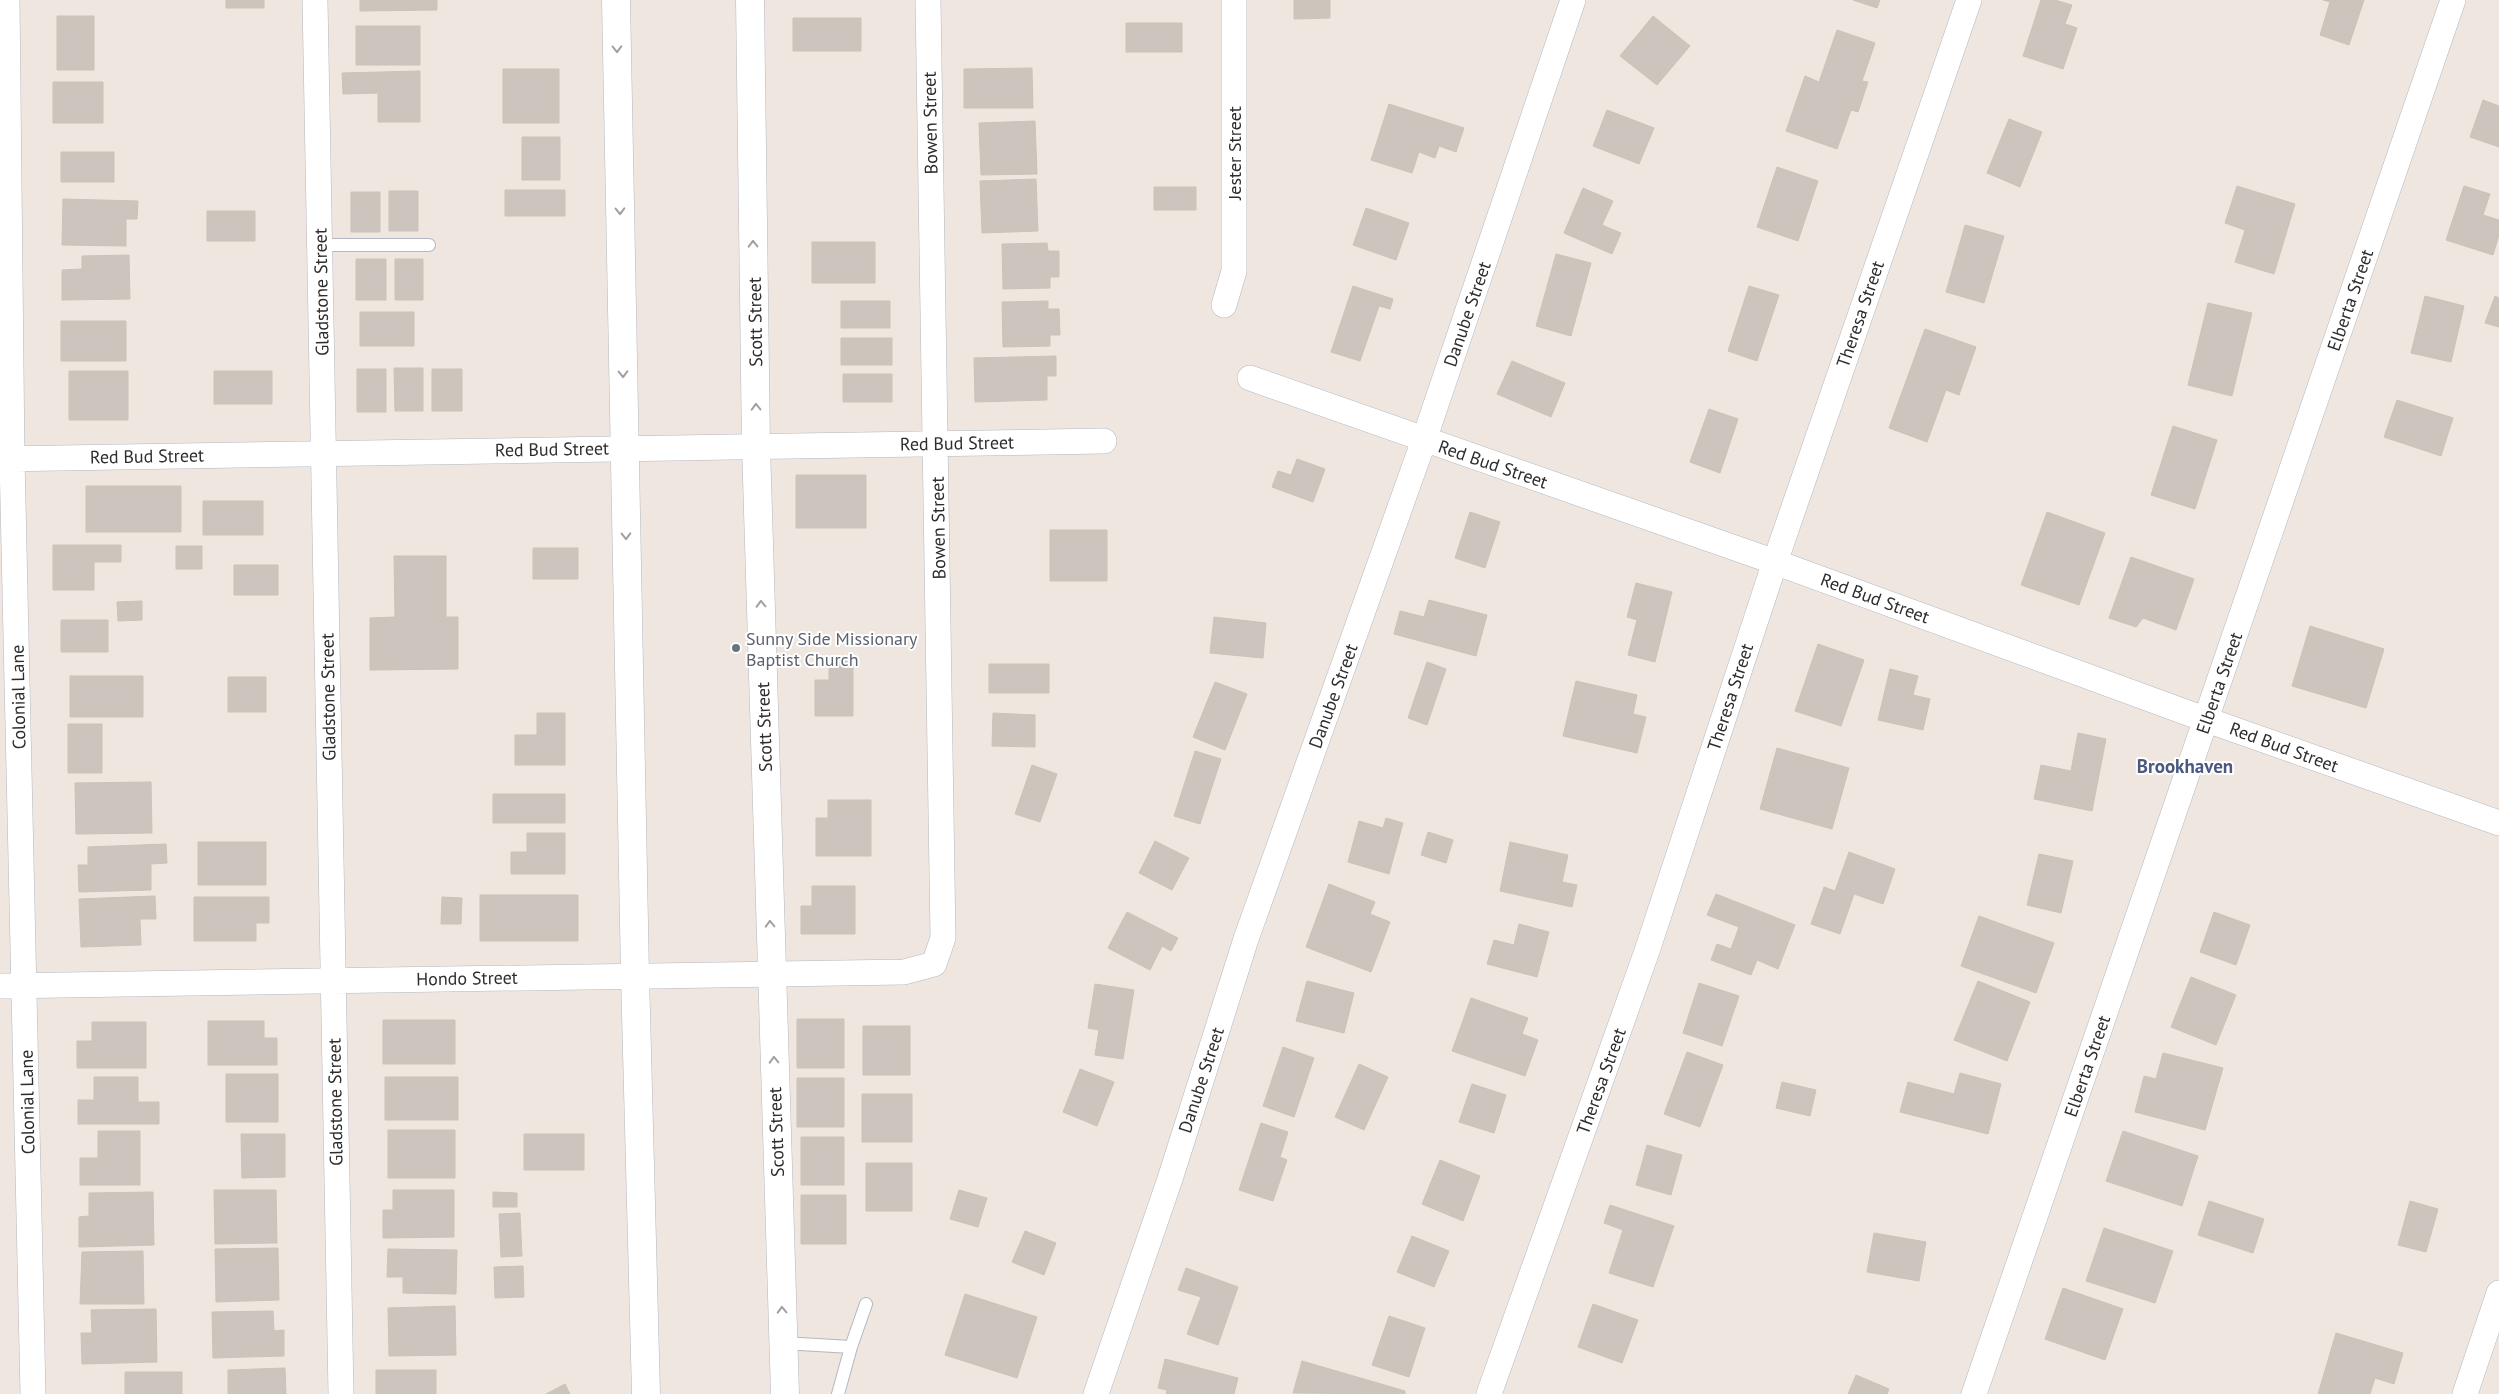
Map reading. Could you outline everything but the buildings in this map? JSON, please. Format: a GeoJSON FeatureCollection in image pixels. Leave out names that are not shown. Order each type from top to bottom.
{"type":"FeatureCollection","features":[{"type":"Feature","properties":{"kind":"main road"},"geometry":{"type":"LineString","coordinates":[[616,0],[635,975],[646,1394]]}},
{"type":"Feature","properties":{"kind":"main road","name":"Scott Street"},"geometry":{"type":"LineString","coordinates":[[750,0],[756,446],[785,1394]]}},
{"type":"Feature","properties":{"kind":"street","name":"Colonial Lane"},"geometry":{"type":"LineString","coordinates":[[7,0],[6,458],[24,986],[33,1394]]}},
{"type":"Feature","properties":{"kind":"street","name":"Gladstone Street"},"geometry":{"type":"LineString","coordinates":[[315,0],[340,1394]]}},
{"type":"Feature","properties":{"kind":"street","name":"Bowen Street"},"geometry":{"type":"LineString","coordinates":[[928,0],[937,443],[943,938],[934,964]]}},
{"type":"Feature","properties":{"kind":"street","name":"Jester Street"},"geometry":{"type":"LineString","coordinates":[[1224,305],[1234,272],[1234,0]]}},
{"type":"Feature","properties":{"kind":"street","name":"Danube Street"},"geometry":{"type":"LineString","coordinates":[[1096,1394],[1170,1179],[1246,939],[1424,440],[1573,0]]}},
{"type":"Feature","properties":{"kind":"street","name":"Theresa Street"},"geometry":{"type":"LineString","coordinates":[[1490,1394],[1647,951],[1774,562],[1969,0]]}},
{"type":"Feature","properties":{"kind":"street","name":"Elberta Street"},"geometry":{"type":"LineString","coordinates":[[1974,1394],[2453,0]]}},
{"type":"Feature","properties":{"kind":"street","name":"Red Bud Street"},"geometry":{"type":"LineString","coordinates":[[1250,378],[1774,562],[2499,824]]}},
{"type":"Feature","properties":{"kind":"street","name":"Red Bud Street"},"geometry":{"type":"LineString","coordinates":[[6,458],[1104,441]]}},
{"type":"Feature","properties":{"kind":"street","name":"Hondo Street"},"geometry":{"type":"LineString","coordinates":[[0,986],[904,972],[934,964]]}},
{"type":"Feature","properties":{"kind":"street"},"geometry":{"type":"LineString","coordinates":[[2464,1394],[2499,1293]]}},
{"type":"Feature","properties":{"kind":"lane"},"geometry":{"type":"LineString","coordinates":[[320,245],[429,245]]}},
{"type":"Feature","properties":{"kind":"lane"},"geometry":{"type":"LineString","coordinates":[[838,1394],[851,1347],[866,1304]]}},
{"type":"Feature","properties":{"kind":"lane"},"geometry":{"type":"LineString","coordinates":[[783,1343],[851,1347]]}},
{"type":"Feature","properties":{"kind":"place","name":"Sunny Side Missionary Baptist Church"},"geometry":{"type":"Point","coordinates":[736,648]}},
{"type":"Feature","properties":{"kind":"district","name":"Brookhaven"},"geometry":{"type":"Point","coordinates":[2185,766]}}]}
